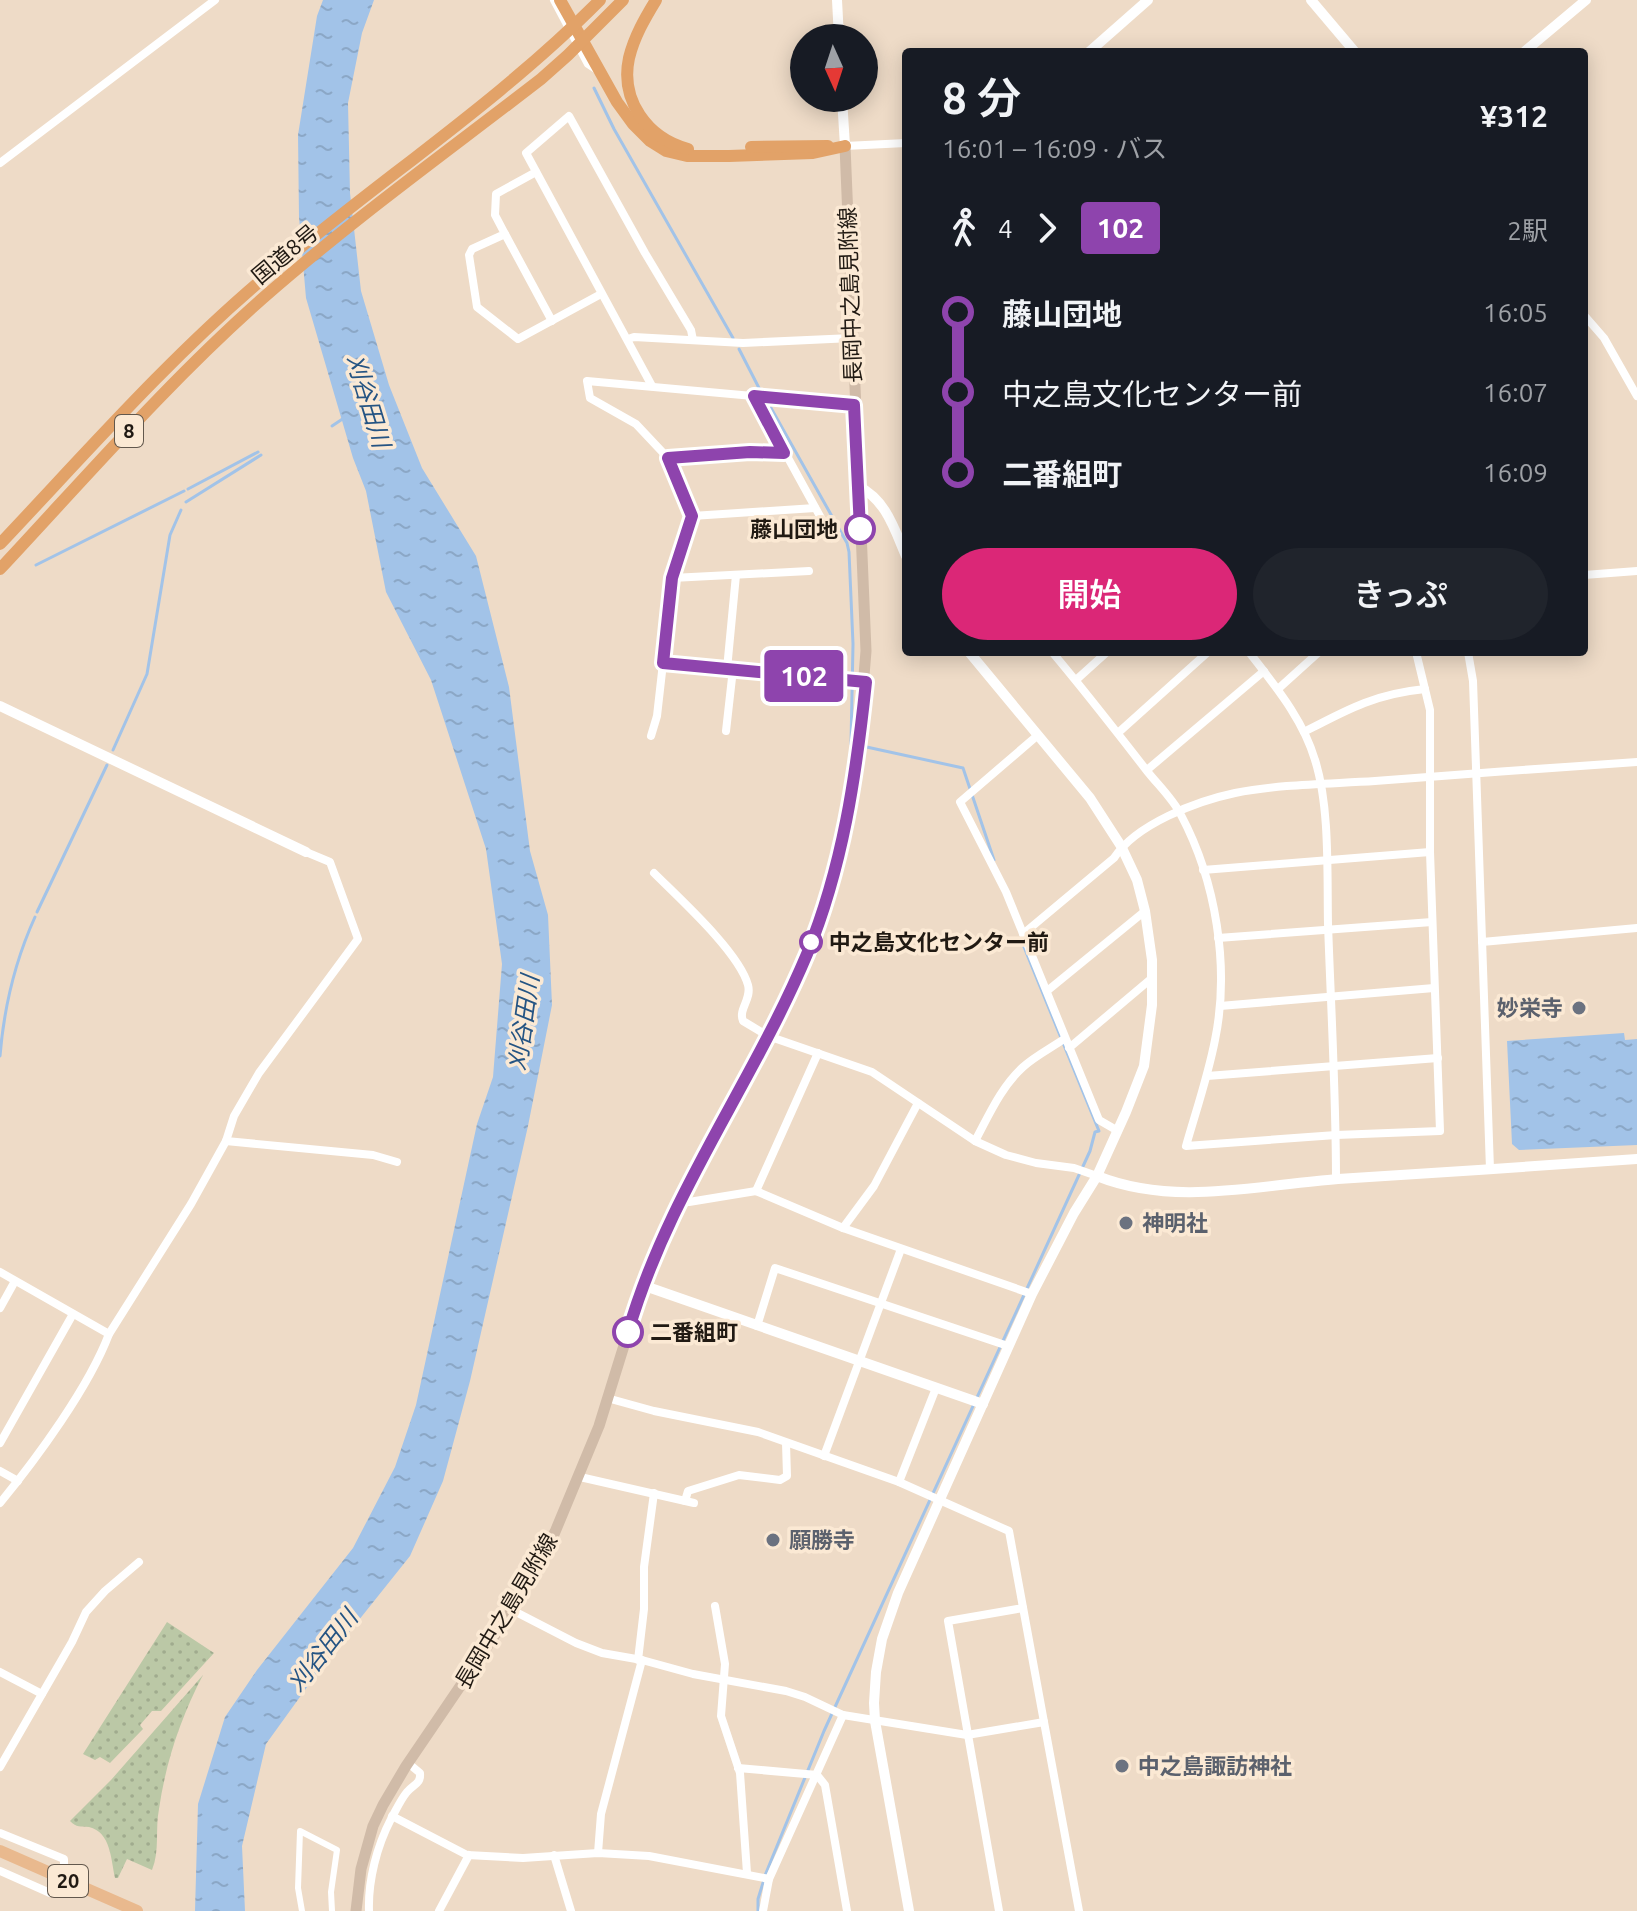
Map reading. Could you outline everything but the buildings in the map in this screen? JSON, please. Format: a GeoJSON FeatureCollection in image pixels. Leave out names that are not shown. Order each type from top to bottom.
{"type":"FeatureCollection","features":[{"type":"Feature","properties":{"kind":"highway"},"geometry":{"type":"LineString","coordinates":[[560,0],[617,102],[641,134],[658,146],[676,154],[699,157],[813,153],[845,146]]}},
{"type":"Feature","properties":{"kind":"highway","name":"国道8号"},"geometry":{"type":"LineString","coordinates":[[0,544],[186,350],[262,279],[521,75],[600,0]]}},
{"type":"Feature","properties":{"kind":"highway","name":"国道8号"},"geometry":{"type":"LineString","coordinates":[[0,569],[162,397],[263,298],[568,55],[623,0]]}},
{"type":"Feature","properties":{"kind":"highway"},"geometry":{"type":"LineString","coordinates":[[656,0],[637,34],[627,71],[633,104],[653,132],[670,143],[689,149],[845,146]]}},
{"type":"Feature","properties":{"kind":"main road","name":"長岡中之島見附線"},"geometry":{"type":"LineString","coordinates":[[356,1911],[361,1869],[373,1826],[408,1763],[512,1610],[555,1532],[580,1477],[642,1285],[679,1201],[768,1036],[812,941],[843,842],[866,682],[845,146]]}},
{"type":"Feature","properties":{"kind":"main road","name":"20"},"geometry":{"type":"LineString","coordinates":[[0,1851],[137,1911]]}},
{"type":"Feature","properties":{"kind":"street"},"geometry":{"type":"LineString","coordinates":[[0,163],[215,0]]}},
{"type":"Feature","properties":{"kind":"street"},"geometry":{"type":"LineString","coordinates":[[554,0],[588,64],[600,72]]}},
{"type":"Feature","properties":{"kind":"street"},"geometry":{"type":"LineString","coordinates":[[837,0],[838,24]]}},
{"type":"Feature","properties":{"kind":"street"},"geometry":{"type":"LineString","coordinates":[[1094,48],[1148,0]]}},
{"type":"Feature","properties":{"kind":"street"},"geometry":{"type":"LineString","coordinates":[[1311,0],[1352,48]]}},
{"type":"Feature","properties":{"kind":"street"},"geometry":{"type":"LineString","coordinates":[[1529,48],[1586,0]]}},
{"type":"Feature","properties":{"kind":"street"},"geometry":{"type":"LineString","coordinates":[[843,112],[845,146],[902,143]]}},
{"type":"Feature","properties":{"kind":"street"},"geometry":{"type":"LineString","coordinates":[[652,386],[526,153],[569,116],[691,330],[693,340]]}},
{"type":"Feature","properties":{"kind":"street"},"geometry":{"type":"LineString","coordinates":[[536,172],[496,194],[495,215],[552,321]]}},
{"type":"Feature","properties":{"kind":"street"},"geometry":{"type":"LineString","coordinates":[[505,234],[472,249],[469,255],[477,307],[518,339],[601,294]]}},
{"type":"Feature","properties":{"kind":"street"},"geometry":{"type":"LineString","coordinates":[[1588,320],[1604,338],[1637,396]]}},
{"type":"Feature","properties":{"kind":"street"},"geometry":{"type":"LineString","coordinates":[[628,339],[743,343],[852,338]]}},
{"type":"Feature","properties":{"kind":"street"},"geometry":{"type":"LineString","coordinates":[[651,736],[657,716],[672,578],[692,516],[668,458],[636,424],[590,398],[587,381],[854,405]]}},
{"type":"Feature","properties":{"kind":"street"},"geometry":{"type":"LineString","coordinates":[[754,396],[832,538]]}},
{"type":"Feature","properties":{"kind":"street"},"geometry":{"type":"LineString","coordinates":[[668,458],[750,452],[784,453]]}},
{"type":"Feature","properties":{"kind":"street"},"geometry":{"type":"LineString","coordinates":[[858,486],[873,494],[881,503],[902,548]]}},
{"type":"Feature","properties":{"kind":"street"},"geometry":{"type":"LineString","coordinates":[[692,516],[815,508]]}},
{"type":"Feature","properties":{"kind":"street"},"geometry":{"type":"LineString","coordinates":[[672,578],[809,571]]}},
{"type":"Feature","properties":{"kind":"street"},"geometry":{"type":"LineString","coordinates":[[1588,575],[1637,571]]}},
{"type":"Feature","properties":{"kind":"street"},"geometry":{"type":"LineString","coordinates":[[726,731],[736,575]]}},
{"type":"Feature","properties":{"kind":"street"},"geometry":{"type":"LineString","coordinates":[[909,1911],[875,1721],[876,1672],[888,1616],[1032,1294],[1097,1176],[1118,1131],[1144,1066],[1152,1005],[1145,911],[1137,880],[1121,846],[1090,798],[972,656]]}},
{"type":"Feature","properties":{"kind":"street"},"geometry":{"type":"LineString","coordinates":[[1055,656],[1179,811],[1203,870],[1218,938],[1220,1006],[1207,1076],[1186,1146],[1440,1131],[1430,852],[1430,710],[1417,656]]}},
{"type":"Feature","properties":{"kind":"street"},"geometry":{"type":"LineString","coordinates":[[1076,680],[1103,656]]}},
{"type":"Feature","properties":{"kind":"street"},"geometry":{"type":"LineString","coordinates":[[1119,732],[1204,656]]}},
{"type":"Feature","properties":{"kind":"street"},"geometry":{"type":"LineString","coordinates":[[1252,656],[1278,689],[1304,732],[1321,785],[1336,1179]]}},
{"type":"Feature","properties":{"kind":"street"},"geometry":{"type":"LineString","coordinates":[[1278,689],[1315,656]]}},
{"type":"Feature","properties":{"kind":"street"},"geometry":{"type":"LineString","coordinates":[[1469,656],[1473,681],[1490,1169]]}},
{"type":"Feature","properties":{"kind":"street"},"geometry":{"type":"LineString","coordinates":[[663,663],[866,682]]}},
{"type":"Feature","properties":{"kind":"street"},"geometry":{"type":"LineString","coordinates":[[1147,770],[1264,671]]}},
{"type":"Feature","properties":{"kind":"street"},"geometry":{"type":"LineString","coordinates":[[1304,732],[1346,710],[1391,693],[1425,689]]}},
{"type":"Feature","properties":{"kind":"street"},"geometry":{"type":"LineString","coordinates":[[0,706],[330,862],[358,939],[259,1073],[191,1204],[109,1334],[101,1355],[18,1481],[0,1503]]}},
{"type":"Feature","properties":{"kind":"street"},"geometry":{"type":"LineString","coordinates":[[1038,735],[960,802],[1006,892],[1099,1120],[1118,1131]]}},
{"type":"Feature","properties":{"kind":"street"},"geometry":{"type":"LineString","coordinates":[[1023,934],[1114,858],[1121,846],[1179,811],[1239,793],[1637,762]]}},
{"type":"Feature","properties":{"kind":"street"},"geometry":{"type":"LineString","coordinates":[[1203,870],[1430,852]]}},
{"type":"Feature","properties":{"kind":"street"},"geometry":{"type":"LineString","coordinates":[[654,873],[732,957],[744,976],[749,991],[741,1017],[768,1036],[872,1072],[975,1141],[1020,1160],[1074,1168],[1141,1190],[1191,1193],[1336,1179],[1637,1159]]}},
{"type":"Feature","properties":{"kind":"street"},"geometry":{"type":"LineString","coordinates":[[1047,991],[1145,911]]}},
{"type":"Feature","properties":{"kind":"street"},"geometry":{"type":"LineString","coordinates":[[1218,938],[1432,922]]}},
{"type":"Feature","properties":{"kind":"street"},"geometry":{"type":"LineString","coordinates":[[1482,942],[1637,928]]}},
{"type":"Feature","properties":{"kind":"street"},"geometry":{"type":"LineString","coordinates":[[1069,1048],[1152,978]]}},
{"type":"Feature","properties":{"kind":"street"},"geometry":{"type":"LineString","coordinates":[[1220,1006],[1434,988]]}},
{"type":"Feature","properties":{"kind":"street"},"geometry":{"type":"LineString","coordinates":[[975,1141],[1003,1089],[1013,1077],[1025,1065],[1064,1039]]}},
{"type":"Feature","properties":{"kind":"street"},"geometry":{"type":"LineString","coordinates":[[756,1191],[818,1053]]}},
{"type":"Feature","properties":{"kind":"street"},"geometry":{"type":"LineString","coordinates":[[1207,1076],[1438,1058]]}},
{"type":"Feature","properties":{"kind":"street"},"geometry":{"type":"LineString","coordinates":[[843,1228],[874,1186],[918,1103]]}},
{"type":"Feature","properties":{"kind":"street"},"geometry":{"type":"LineString","coordinates":[[226,1141],[373,1155],[397,1162]]}},
{"type":"Feature","properties":{"kind":"street"},"geometry":{"type":"LineString","coordinates":[[679,1201],[756,1191],[843,1228],[1032,1294]]}},
{"type":"Feature","properties":{"kind":"street"},"geometry":{"type":"LineString","coordinates":[[824,1456],[901,1249]]}},
{"type":"Feature","properties":{"kind":"street"},"geometry":{"type":"LineString","coordinates":[[757,1326],[775,1268],[1008,1346]]}},
{"type":"Feature","properties":{"kind":"street"},"geometry":{"type":"LineString","coordinates":[[0,1272],[109,1334]]}},
{"type":"Feature","properties":{"kind":"street"},"geometry":{"type":"LineString","coordinates":[[0,1308],[15,1281]]}},
{"type":"Feature","properties":{"kind":"street"},"geometry":{"type":"LineString","coordinates":[[642,1285],[983,1404]]}},
{"type":"Feature","properties":{"kind":"street"},"geometry":{"type":"LineString","coordinates":[[0,1443],[73,1314]]}},
{"type":"Feature","properties":{"kind":"street"},"geometry":{"type":"LineString","coordinates":[[899,1482],[936,1388]]}},
{"type":"Feature","properties":{"kind":"street"},"geometry":{"type":"LineString","coordinates":[[607,1398],[758,1432],[899,1482],[1009,1531],[1079,1911]]}},
{"type":"Feature","properties":{"kind":"street"},"geometry":{"type":"LineString","coordinates":[[580,1477],[690,1502],[688,1491],[739,1475],[780,1480],[787,1476],[786,1443]]}},
{"type":"Feature","properties":{"kind":"street"},"geometry":{"type":"LineString","coordinates":[[0,1471],[18,1481]]}},
{"type":"Feature","properties":{"kind":"street"},"geometry":{"type":"LineString","coordinates":[[598,1853],[603,1805],[640,1660],[644,1567],[654,1493]]}},
{"type":"Feature","properties":{"kind":"street"},"geometry":{"type":"LineString","coordinates":[[0,1767],[86,1612],[139,1562]]}},
{"type":"Feature","properties":{"kind":"street"},"geometry":{"type":"LineString","coordinates":[[715,1606],[725,1664],[721,1716],[738,1768],[747,1873]]}},
{"type":"Feature","properties":{"kind":"street"},"geometry":{"type":"LineString","coordinates":[[999,1911],[948,1621],[1023,1608]]}},
{"type":"Feature","properties":{"kind":"street"},"geometry":{"type":"LineString","coordinates":[[512,1610],[602,1653],[786,1691],[843,1715],[967,1735],[1044,1722]]}},
{"type":"Feature","properties":{"kind":"street"},"geometry":{"type":"LineString","coordinates":[[0,1672],[42,1694]]}},
{"type":"Feature","properties":{"kind":"street"},"geometry":{"type":"LineString","coordinates":[[763,1911],[769,1879],[843,1715]]}},
{"type":"Feature","properties":{"kind":"street"},"geometry":{"type":"LineString","coordinates":[[369,1911],[374,1868],[392,1816],[408,1791],[420,1782],[420,1773],[408,1763]]}},
{"type":"Feature","properties":{"kind":"street"},"geometry":{"type":"LineString","coordinates":[[738,1768],[817,1775],[825,1785],[847,1911]]}},
{"type":"Feature","properties":{"kind":"street"},"geometry":{"type":"LineString","coordinates":[[392,1816],[469,1855],[523,1858],[598,1853],[649,1856],[769,1879]]}},
{"type":"Feature","properties":{"kind":"street"},"geometry":{"type":"LineString","coordinates":[[302,1911],[298,1888],[300,1831],[337,1850],[331,1892],[332,1911]]}},
{"type":"Feature","properties":{"kind":"street"},"geometry":{"type":"LineString","coordinates":[[0,1833],[64,1859],[64,1865]]}},
{"type":"Feature","properties":{"kind":"street"},"geometry":{"type":"LineString","coordinates":[[439,1911],[469,1855]]}},
{"type":"Feature","properties":{"kind":"street"},"geometry":{"type":"LineString","coordinates":[[554,1855],[571,1911]]}},
{"type":"Feature","properties":{"kind":"street"},"geometry":{"type":"LineString","coordinates":[[0,1871],[50,1893],[54,1887]]}},
{"type":"Feature","properties":{"kind":"green space"},"geometry":{"type":"Polygon","coordinates":[[[167,1622],[214,1653],[161,1711],[152,1711],[140,1725],[143,1729],[110,1763],[100,1757],[95,1760],[83,1754],[167,1622]]]}},
{"type":"Feature","properties":{"kind":"green space"},"geometry":{"type":"Polygon","coordinates":[[[203,1675],[181,1723],[170,1757],[159,1809],[152,1870],[127,1859],[118,1878],[115,1878],[109,1848],[102,1835],[70,1821],[111,1780],[203,1675]]]}},
{"type":"Feature","properties":{"kind":"water","name":"刈谷田川"},"geometry":{"type":"Polygon","coordinates":[[[323,0],[374,0],[362,33],[348,103],[350,193],[361,291],[389,385],[422,468],[476,556],[509,687],[530,851],[548,915],[552,1005],[470,1381],[443,1481],[410,1556],[323,1665],[266,1744],[242,1846],[245,1911],[195,1911],[198,1804],[225,1717],[257,1670],[353,1548],[395,1467],[416,1405],[477,1124],[493,1077],[502,964],[486,849],[431,680],[386,592],[366,491],[353,458],[306,298],[299,217],[298,135],[317,16],[323,0]]]}},
{"type":"Feature","properties":{"kind":"water"},"geometry":{"type":"Polygon","coordinates":[[[1624,1033],[1625,1040],[1637,1039],[1637,1145],[1519,1150],[1512,1144],[1507,1041],[1624,1033]]]}},
{"type":"Feature","properties":{"kind":"waterway"},"geometry":{"type":"LineString","coordinates":[[594,88],[614,129],[733,338]]}},
{"type":"Feature","properties":{"kind":"waterway"},"geometry":{"type":"LineString","coordinates":[[739,349],[760,390]]}},
{"type":"Feature","properties":{"kind":"waterway"},"geometry":{"type":"LineString","coordinates":[[771,408],[847,543],[853,644],[851,744],[854,745]]}},
{"type":"Feature","properties":{"kind":"waterway"},"geometry":{"type":"LineString","coordinates":[[332,426],[344,418]]}},
{"type":"Feature","properties":{"kind":"waterway"},"geometry":{"type":"LineString","coordinates":[[188,489],[258,452]]}},
{"type":"Feature","properties":{"kind":"waterway"},"geometry":{"type":"LineString","coordinates":[[186,502],[261,455]]}},
{"type":"Feature","properties":{"kind":"waterway"},"geometry":{"type":"LineString","coordinates":[[36,565],[184,491]]}},
{"type":"Feature","properties":{"kind":"waterway"},"geometry":{"type":"LineString","coordinates":[[113,750],[147,674],[170,535],[181,510]]}},
{"type":"Feature","properties":{"kind":"waterway"},"geometry":{"type":"LineString","coordinates":[[862,746],[963,768],[994,860]]}},
{"type":"Feature","properties":{"kind":"waterway"},"geometry":{"type":"LineString","coordinates":[[37,912],[107,765]]}},
{"type":"Feature","properties":{"kind":"waterway"},"geometry":{"type":"LineString","coordinates":[[0,1056],[12,985],[35,917]]}},
{"type":"Feature","properties":{"kind":"waterway"},"geometry":{"type":"LineString","coordinates":[[758,1911],[758,1899],[766,1873],[824,1731],[1090,1151],[1095,1132],[1099,1131],[1024,947]]}},
{"type":"Feature","properties":{"kind":"bus line","name":"102"},"geometry":{"type":"LineString","coordinates":[[628,1332],[649,1265],[670,1217],[768,1036],[816,930],[852,801],[866,682],[663,663],[672,578],[692,516],[668,458],[750,452],[784,453],[754,396],[854,405],[860,529]]}},
{"type":"Feature","properties":{"kind":"place","name":"藤山団地"},"geometry":{"type":"Point","coordinates":[860,529]}},
{"type":"Feature","properties":{"kind":"place","name":"中之島文化センター前"},"geometry":{"type":"Point","coordinates":[811,942]}},
{"type":"Feature","properties":{"kind":"place","name":"妙栄寺"},"geometry":{"type":"Point","coordinates":[1579,1008]}},
{"type":"Feature","properties":{"kind":"place","name":"神明社"},"geometry":{"type":"Point","coordinates":[1126,1223]}},
{"type":"Feature","properties":{"kind":"place","name":"二番組町"},"geometry":{"type":"Point","coordinates":[628,1332]}},
{"type":"Feature","properties":{"kind":"place","name":"願勝寺"},"geometry":{"type":"Point","coordinates":[773,1540]}},
{"type":"Feature","properties":{"kind":"place","name":"中之島諏訪神社"},"geometry":{"type":"Point","coordinates":[1122,1766]}}]}
